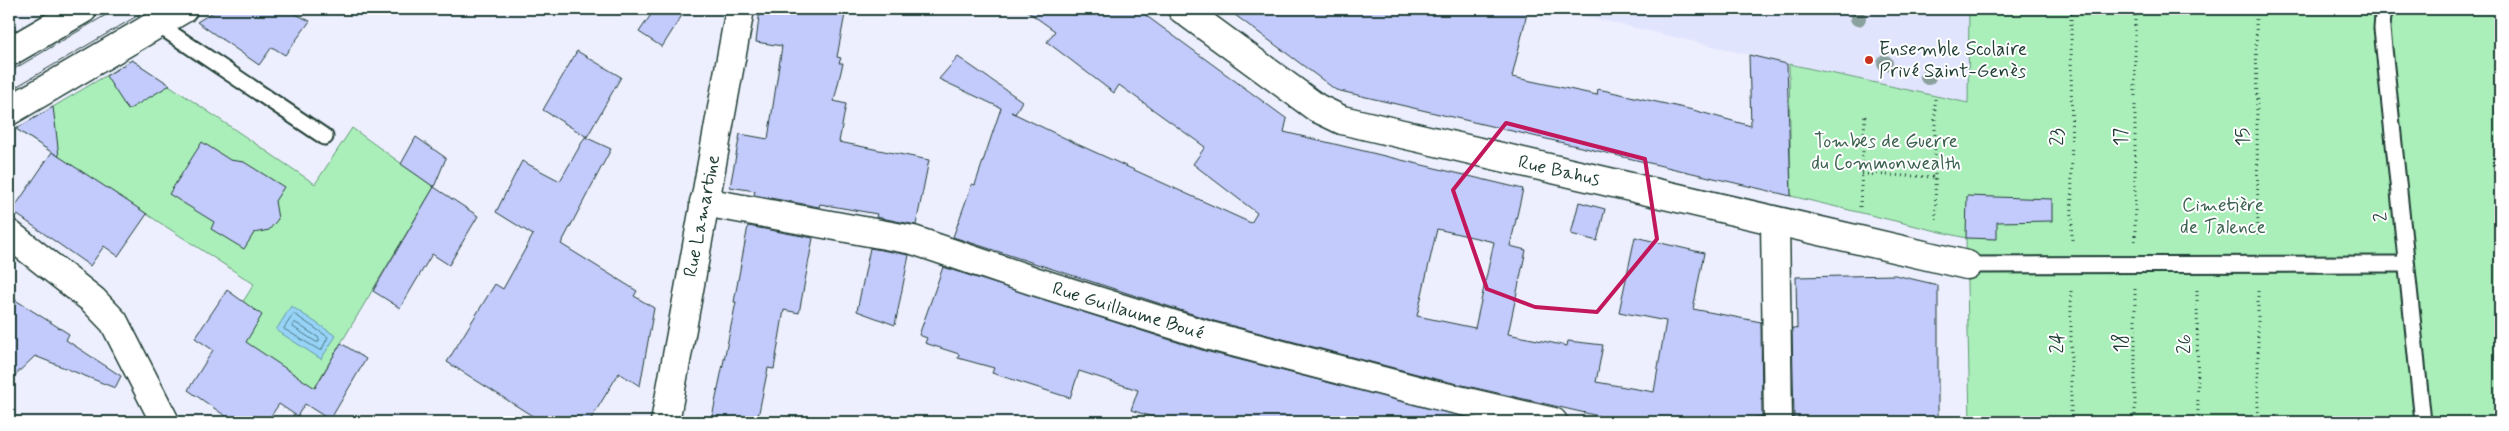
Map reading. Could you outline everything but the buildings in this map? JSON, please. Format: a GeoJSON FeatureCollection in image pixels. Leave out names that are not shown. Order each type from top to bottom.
{"type":"FeatureCollection","features":[{"type":"Feature","properties":{"kind":"street"},"geometry":{"type":"LineString","coordinates":[[9,52],[53,16],[83,9]]}},
{"type":"Feature","properties":{"kind":"street"},"geometry":{"type":"LineString","coordinates":[[9,111],[183,9]]}},
{"type":"Feature","properties":{"kind":"street","name":"Rue Lamartine"},"geometry":{"type":"LineString","coordinates":[[665,422],[740,9]]}},
{"type":"Feature","properties":{"kind":"street","name":"Rue Bahus"},"geometry":{"type":"LineString","coordinates":[[1182,9],[1317,108],[1342,120],[1775,222],[1967,265]]}},
{"type":"Feature","properties":{"kind":"street","name":"Rue Guillaume Boué"},"geometry":{"type":"LineString","coordinates":[[704,202],[913,240],[1043,284],[1210,336],[1432,394],[1553,422]]}},
{"type":"Feature","properties":{"kind":"street"},"geometry":{"type":"LineString","coordinates":[[1775,222],[1778,422]]}},
{"type":"Feature","properties":{"kind":"street"},"geometry":{"type":"LineString","coordinates":[[9,234],[93,300],[114,322],[165,422]]}},
{"type":"Feature","properties":{"kind":"lane","name":"2"},"geometry":{"type":"LineString","coordinates":[[2387,9],[2383,16],[2382,29],[2423,422]]}},
{"type":"Feature","properties":{"kind":"lane"},"geometry":{"type":"LineString","coordinates":[[157,24],[325,137]]}},
{"type":"Feature","properties":{"kind":"lane"},"geometry":{"type":"LineString","coordinates":[[1967,265],[2406,264]]}},
{"type":"Feature","properties":{"kind":"path","name":"23"},"geometry":{"type":"LineString","coordinates":[[2071,9],[2072,265]]}},
{"type":"Feature","properties":{"kind":"path","name":"17"},"geometry":{"type":"LineString","coordinates":[[2134,264],[2135,9]]}},
{"type":"Feature","properties":{"kind":"path","name":"15"},"geometry":{"type":"LineString","coordinates":[[2256,9],[2258,422]]}},
{"type":"Feature","properties":{"kind":"path"},"geometry":{"type":"LineString","coordinates":[[1935,99],[1936,222]]}},
{"type":"Feature","properties":{"kind":"path"},"geometry":{"type":"LineString","coordinates":[[1854,239],[1860,212],[1865,116]]}},
{"type":"Feature","properties":{"kind":"path"},"geometry":{"type":"LineString","coordinates":[[1862,174],[1935,177]]}},
{"type":"Feature","properties":{"kind":"path","name":"18"},"geometry":{"type":"LineString","coordinates":[[2134,264],[2135,422]]}},
{"type":"Feature","properties":{"kind":"path","name":"24"},"geometry":{"type":"LineString","coordinates":[[2071,422],[2072,265]]}},
{"type":"Feature","properties":{"kind":"path","name":"26"},"geometry":{"type":"LineString","coordinates":[[2197,265],[2198,422]]}},
{"type":"Feature","properties":{"kind":"highlighted area"},"geometry":{"type":"Polygon","coordinates":[[[1506,123],[1588,142],[1645,159],[1657,239],[1597,312],[1535,307],[1487,289],[1453,190],[1506,123]]]}},
{"type":"Feature","properties":{"kind":"shaded area","name":"Ensemble Scolaire Privé Saint-Genès"},"geometry":{"type":"Polygon","coordinates":[[[1555,9],[1969,9],[1969,103],[1789,64],[1555,9]]]}},
{"type":"Feature","properties":{"kind":"green space","name":"Cimetière de Talence"},"geometry":{"type":"Polygon","coordinates":[[[1969,9],[2500,9],[2500,422],[1970,422],[1966,238],[1791,196],[1789,64],[1968,103],[1969,9]]]}},
{"type":"Feature","properties":{"kind":"green space"},"geometry":{"type":"Polygon","coordinates":[[[132,60],[315,184],[352,128],[434,187],[313,390],[213,350],[254,284],[16,129],[132,60]]]}},
{"type":"Feature","properties":{"kind":"water"},"geometry":{"type":"Polygon","coordinates":[[[291,306],[336,336],[321,359],[276,330],[291,306]]]}},
{"type":"Feature","properties":{"kind":"tram line"},"geometry":{"type":"LineString","coordinates":[[9,72],[116,9]]}},
{"type":"Feature","properties":{"kind":"tram line"},"geometry":{"type":"LineString","coordinates":[[9,91],[149,9]]}},
{"type":"Feature","properties":{"kind":"place","name":"Ensemble Scolaire Privé Saint-Genès"},"geometry":{"type":"Point","coordinates":[1869,60]}},
{"type":"Feature","properties":{"kind":"park label","name":"Tombes de Guerre du Commonwealth"},"geometry":{"type":"Point","coordinates":[1886,152]}}]}
